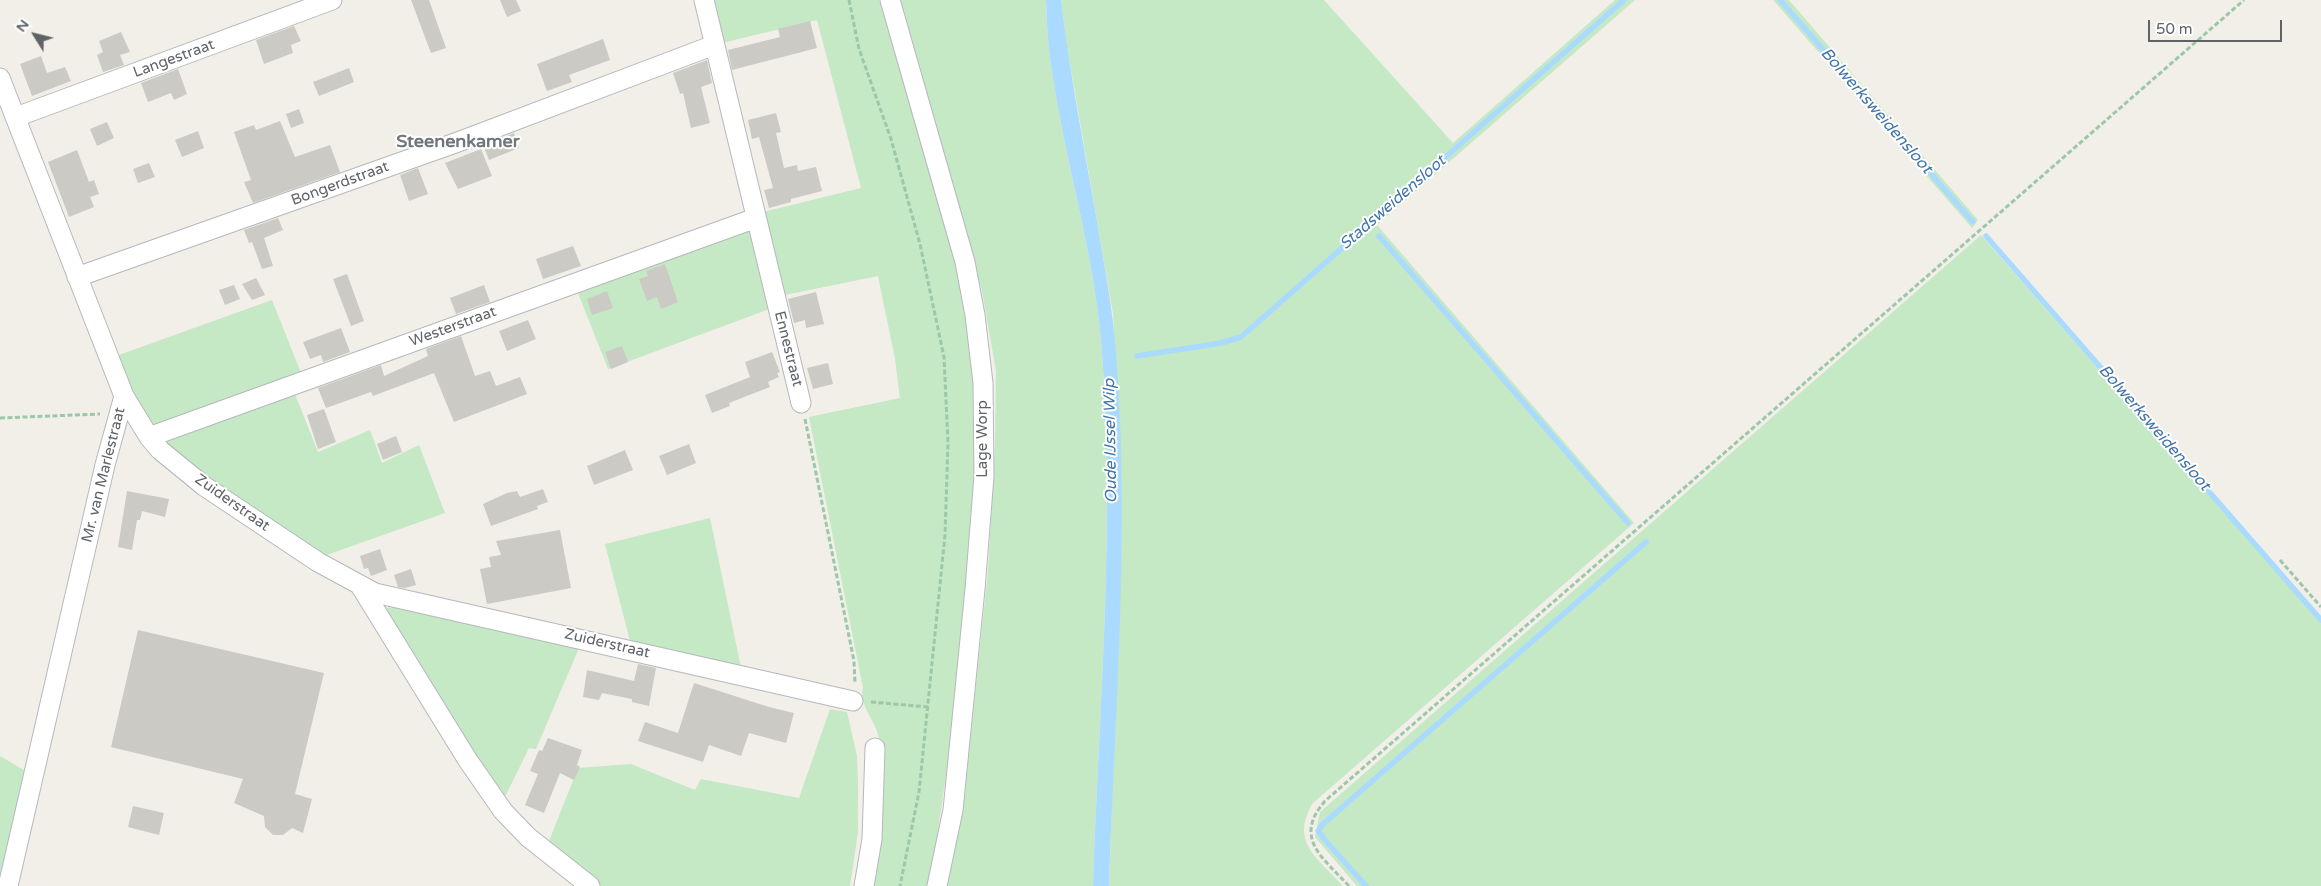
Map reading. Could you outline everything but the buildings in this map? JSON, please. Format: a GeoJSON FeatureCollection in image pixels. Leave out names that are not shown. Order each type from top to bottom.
{"type":"FeatureCollection","features":[{"type":"Feature","properties":{"kind":"street","name":"Langestraat"},"geometry":{"type":"LineString","coordinates":[[16,118],[332,0]]}},
{"type":"Feature","properties":{"kind":"street","name":"Ennestraat"},"geometry":{"type":"LineString","coordinates":[[704,0],[801,403]]}},
{"type":"Feature","properties":{"kind":"street","name":"Lage Worp"},"geometry":{"type":"LineString","coordinates":[[890,0],[965,262],[975,315],[983,383],[984,476],[971,628],[954,802],[937,886]]}},
{"type":"Feature","properties":{"kind":"street","name":"Bongerdstraat"},"geometry":{"type":"LineString","coordinates":[[77,277],[449,145],[714,45]]}},
{"type":"Feature","properties":{"kind":"street","name":"Mr. van Marlestraat"},"geometry":{"type":"LineString","coordinates":[[0,78],[77,277],[121,405],[8,886]]}},
{"type":"Feature","properties":{"kind":"street","name":"Westerstraat"},"geometry":{"type":"LineString","coordinates":[[149,437],[756,218]]}},
{"type":"Feature","properties":{"kind":"street","name":"Zuiderstraat"},"geometry":{"type":"LineString","coordinates":[[121,405],[160,450],[204,486],[318,562],[361,587],[375,592],[853,701]]}},
{"type":"Feature","properties":{"kind":"street","name":"Zuiderstraat"},"geometry":{"type":"LineString","coordinates":[[361,587],[462,751],[503,811],[528,837],[590,886]]}},
{"type":"Feature","properties":{"kind":"street"},"geometry":{"type":"LineString","coordinates":[[864,886],[872,839],[875,748]]}},
{"type":"Feature","properties":{"kind":"path"},"geometry":{"type":"LineString","coordinates":[[849,0],[859,49],[890,139],[920,244],[944,357],[948,443],[945,535],[919,792],[900,886]]}},
{"type":"Feature","properties":{"kind":"path"},"geometry":{"type":"LineString","coordinates":[[1349,886],[1314,848],[1309,830],[1313,814],[1325,800],[2244,0]]}},
{"type":"Feature","properties":{"kind":"path","name":"Ennestraat"},"geometry":{"type":"LineString","coordinates":[[801,403],[854,661],[853,701]]}},
{"type":"Feature","properties":{"kind":"path"},"geometry":{"type":"LineString","coordinates":[[0,418],[121,405]]}},
{"type":"Feature","properties":{"kind":"path"},"geometry":{"type":"LineString","coordinates":[[2280,560],[2321,607]]}},
{"type":"Feature","properties":{"kind":"path"},"geometry":{"type":"LineString","coordinates":[[853,701],[928,707]]}},
{"type":"Feature","properties":{"kind":"green space"},"geometry":{"type":"Polygon","coordinates":[[[711,0],[879,0],[955,249],[967,320],[974,388],[974,481],[966,609],[949,754],[930,886],[868,886],[879,794],[879,739],[863,701],[863,688],[809,417],[900,398],[895,359],[878,276],[780,296],[759,213],[861,188],[817,20],[722,43],[711,0]]]}},
{"type":"Feature","properties":{"kind":"green space"},"geometry":{"type":"Polygon","coordinates":[[[900,0],[1046,0],[1050,54],[1058,105],[1092,272],[1097,306],[1105,408],[1107,545],[1093,886],[947,886],[969,750],[988,571],[995,446],[996,371],[982,291],[900,0]]]}},
{"type":"Feature","properties":{"kind":"green space"},"geometry":{"type":"Polygon","coordinates":[[[1061,0],[1324,0],[1453,143],[1615,0],[1635,0],[1377,225],[1634,523],[1313,803],[1306,817],[1305,839],[1316,858],[1343,886],[1109,886],[1119,601],[1121,476],[1113,314],[1067,46],[1061,0]]]}},
{"type":"Feature","properties":{"kind":"green space"},"geometry":{"type":"Polygon","coordinates":[[[1773,0],[1789,0],[1978,220],[1972,228],[1773,0]]]}},
{"type":"Feature","properties":{"kind":"green space"},"geometry":{"type":"Polygon","coordinates":[[[745,227],[751,230],[772,308],[608,369],[576,288],[745,227]]]}},
{"type":"Feature","properties":{"kind":"green space"},"geometry":{"type":"Polygon","coordinates":[[[1981,235],[2321,622],[2321,886],[1357,886],[1315,837],[1320,812],[1981,235]]]}},
{"type":"Feature","properties":{"kind":"green space"},"geometry":{"type":"Polygon","coordinates":[[[272,300],[303,378],[164,430],[146,419],[133,399],[116,356],[272,300]]]}},
{"type":"Feature","properties":{"kind":"green space"},"geometry":{"type":"Polygon","coordinates":[[[295,394],[318,452],[370,430],[382,463],[419,445],[445,513],[321,557],[234,502],[162,441],[295,394]]]}},
{"type":"Feature","properties":{"kind":"green space"},"geometry":{"type":"Polygon","coordinates":[[[710,518],[741,668],[630,641],[605,544],[710,518]]]}},
{"type":"Feature","properties":{"kind":"green space"},"geometry":{"type":"Polygon","coordinates":[[[421,606],[582,641],[536,749],[529,748],[502,803],[381,608],[421,606]]]}},
{"type":"Feature","properties":{"kind":"green space"},"geometry":{"type":"Polygon","coordinates":[[[830,709],[847,712],[857,756],[858,832],[850,886],[599,886],[547,846],[578,768],[631,764],[695,790],[701,779],[799,798],[830,709]]]}},
{"type":"Feature","properties":{"kind":"green space"},"geometry":{"type":"Polygon","coordinates":[[[0,756],[27,772],[0,886],[0,756]]]}},
{"type":"Feature","properties":{"kind":"water","name":"Oude IJssel Wilp"},"geometry":{"type":"Polygon","coordinates":[[[1046,0],[1061,0],[1073,83],[1108,287],[1116,354],[1122,486],[1122,553],[1109,886],[1093,886],[1107,545],[1107,476],[1101,340],[1092,272],[1052,71],[1046,0]]]}},
{"type":"Feature","properties":{"kind":"waterway","name":"Stadsweidensloot"},"geometry":{"type":"LineString","coordinates":[[1137,356],[1221,343],[1241,337],[1624,0]]}},
{"type":"Feature","properties":{"kind":"waterway","name":"Bolwerksweidensloot"},"geometry":{"type":"LineString","coordinates":[[1780,0],[1973,222]]}},
{"type":"Feature","properties":{"kind":"waterway"},"geometry":{"type":"LineString","coordinates":[[1379,236],[1628,523]]}},
{"type":"Feature","properties":{"kind":"waterway","name":"Bolwerksweidensloot"},"geometry":{"type":"LineString","coordinates":[[1986,236],[2321,620]]}},
{"type":"Feature","properties":{"kind":"waterway"},"geometry":{"type":"LineString","coordinates":[[1366,886],[1318,831],[1323,824],[1646,542]]}},
{"type":"Feature","properties":{"kind":"district","name":"Steenenkamer"},"geometry":{"type":"Point","coordinates":[458,142]}}]}
